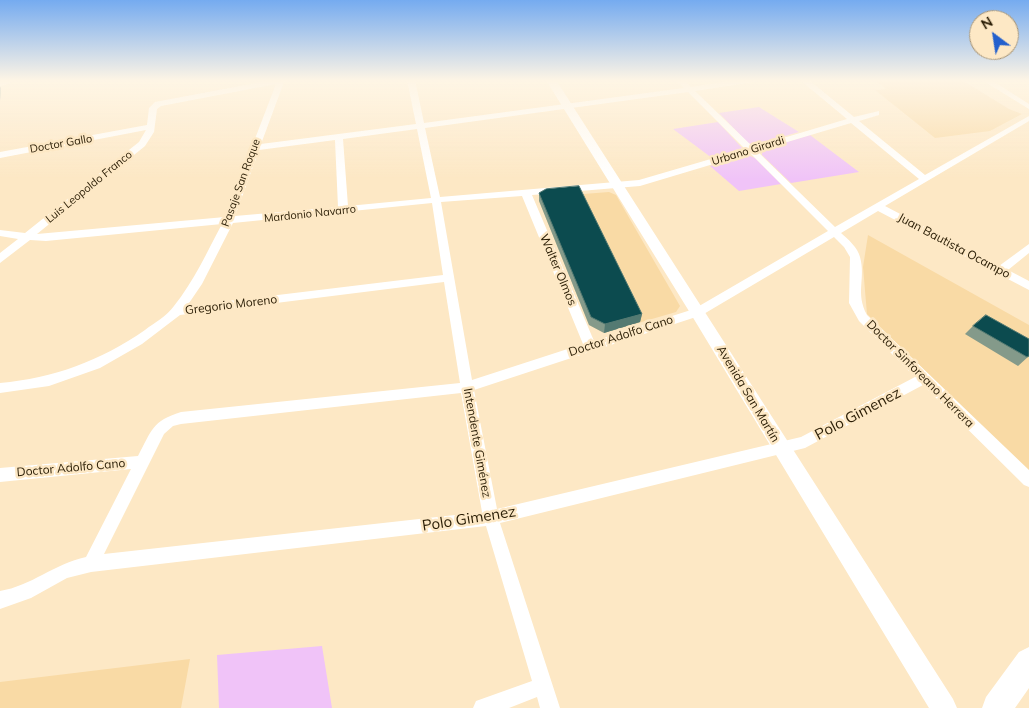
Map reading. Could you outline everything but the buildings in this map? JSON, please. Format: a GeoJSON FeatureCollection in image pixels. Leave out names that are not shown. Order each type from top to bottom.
{"type":"FeatureCollection","features":[{"type":"Feature","properties":{"kind":"main road","name":"Avenida San Martín"},"geometry":{"type":"LineString","coordinates":[[572,113],[944,708]]}},
{"type":"Feature","properties":{"kind":"main road"},"geometry":{"type":"LineString","coordinates":[[997,708],[1029,662]]}},
{"type":"Feature","properties":{"kind":"street","name":"Luis Leopoldo Franco"},"geometry":{"type":"LineString","coordinates":[[0,259],[142,144],[151,127],[152,113]]}},
{"type":"Feature","properties":{"kind":"street","name":"Pasaje San Roque"},"geometry":{"type":"LineString","coordinates":[[177,311],[196,284],[228,222],[269,113]]}},
{"type":"Feature","properties":{"kind":"street","name":"Intendente Giménez"},"geometry":{"type":"LineString","coordinates":[[419,113],[450,278],[491,518],[550,708]]}},
{"type":"Feature","properties":{"kind":"street"},"geometry":{"type":"LineString","coordinates":[[254,148],[528,113]]}},
{"type":"Feature","properties":{"kind":"street","name":"Doctor Sinforeano Herrera"},"geometry":{"type":"LineString","coordinates":[[713,113],[848,244],[855,258],[854,303],[863,318],[1029,480]]}},
{"type":"Feature","properties":{"kind":"street"},"geometry":{"type":"LineString","coordinates":[[844,113],[926,180]]}},
{"type":"Feature","properties":{"kind":"street","name":"Urbano Girardi"},"geometry":{"type":"LineString","coordinates":[[619,186],[640,183],[876,113]]}},
{"type":"Feature","properties":{"kind":"street","name":"Doctor Adolfo Cano"},"geometry":{"type":"LineString","coordinates":[[0,475],[142,462],[159,430],[168,422],[181,418],[467,386],[698,312],[1029,118]]}},
{"type":"Feature","properties":{"kind":"street","name":"Doctor Gallo"},"geometry":{"type":"LineString","coordinates":[[0,155],[151,127]]}},
{"type":"Feature","properties":{"kind":"street"},"geometry":{"type":"LineString","coordinates":[[338,137],[343,210]]}},
{"type":"Feature","properties":{"kind":"street","name":"Mardonio Navarro"},"geometry":{"type":"LineString","coordinates":[[0,233],[46,238],[228,222],[436,200],[619,186]]}},
{"type":"Feature","properties":{"kind":"street","name":"Walter Olmos"},"geometry":{"type":"LineString","coordinates":[[526,193],[590,346]]}},
{"type":"Feature","properties":{"kind":"street","name":"Juan Bautista Ocampo"},"geometry":{"type":"LineString","coordinates":[[879,207],[1029,286]]}},
{"type":"Feature","properties":{"kind":"street"},"geometry":{"type":"LineString","coordinates":[[1000,270],[1029,247]]}},
{"type":"Feature","properties":{"kind":"street","name":"Gregorio Moreno"},"geometry":{"type":"LineString","coordinates":[[0,388],[42,382],[77,373],[113,358],[157,329],[177,311],[450,278]]}},
{"type":"Feature","properties":{"kind":"street","name":"Polo Gimenez"},"geometry":{"type":"LineString","coordinates":[[0,600],[11,599],[28,592],[66,570],[91,564],[491,518],[781,449],[805,442],[924,378]]}},
{"type":"Feature","properties":{"kind":"street"},"geometry":{"type":"LineString","coordinates":[[91,564],[142,462]]}},
{"type":"Feature","properties":{"kind":"street"},"geometry":{"type":"LineString","coordinates":[[483,708],[543,686]]}},
{"type":"Feature","properties":{"kind":"shaded area"},"geometry":{"type":"Polygon","coordinates":[[[719,113],[769,113],[799,132],[753,145],[748,143],[719,113]]]}},
{"type":"Feature","properties":{"kind":"shaded area"},"geometry":{"type":"Polygon","coordinates":[[[904,113],[1022,114],[990,131],[935,138],[904,113]]]}},
{"type":"Feature","properties":{"kind":"shaded area"},"geometry":{"type":"Polygon","coordinates":[[[718,122],[742,148],[712,158],[673,129],[718,122]]]}},
{"type":"Feature","properties":{"kind":"shaded area"},"geometry":{"type":"Polygon","coordinates":[[[810,135],[859,172],[791,183],[762,155],[764,149],[810,135]]]}},
{"type":"Feature","properties":{"kind":"shaded area"},"geometry":{"type":"Polygon","coordinates":[[[744,156],[755,158],[781,184],[739,191],[710,166],[744,156]]]}},
{"type":"Feature","properties":{"kind":"shaded area"},"geometry":{"type":"Polygon","coordinates":[[[609,192],[616,195],[680,306],[676,312],[604,333],[589,325],[539,201],[545,197],[609,192]]]}},
{"type":"Feature","properties":{"kind":"shaded area"},"geometry":{"type":"Polygon","coordinates":[[[868,235],[1029,325],[1029,473],[867,314],[863,267],[868,235]]]}},
{"type":"Feature","properties":{"kind":"shaded area"},"geometry":{"type":"Polygon","coordinates":[[[322,646],[332,708],[219,708],[217,655],[322,646]]]}},
{"type":"Feature","properties":{"kind":"shaded area"},"geometry":{"type":"Polygon","coordinates":[[[190,659],[181,708],[0,708],[0,682],[190,659]]]}}]}
